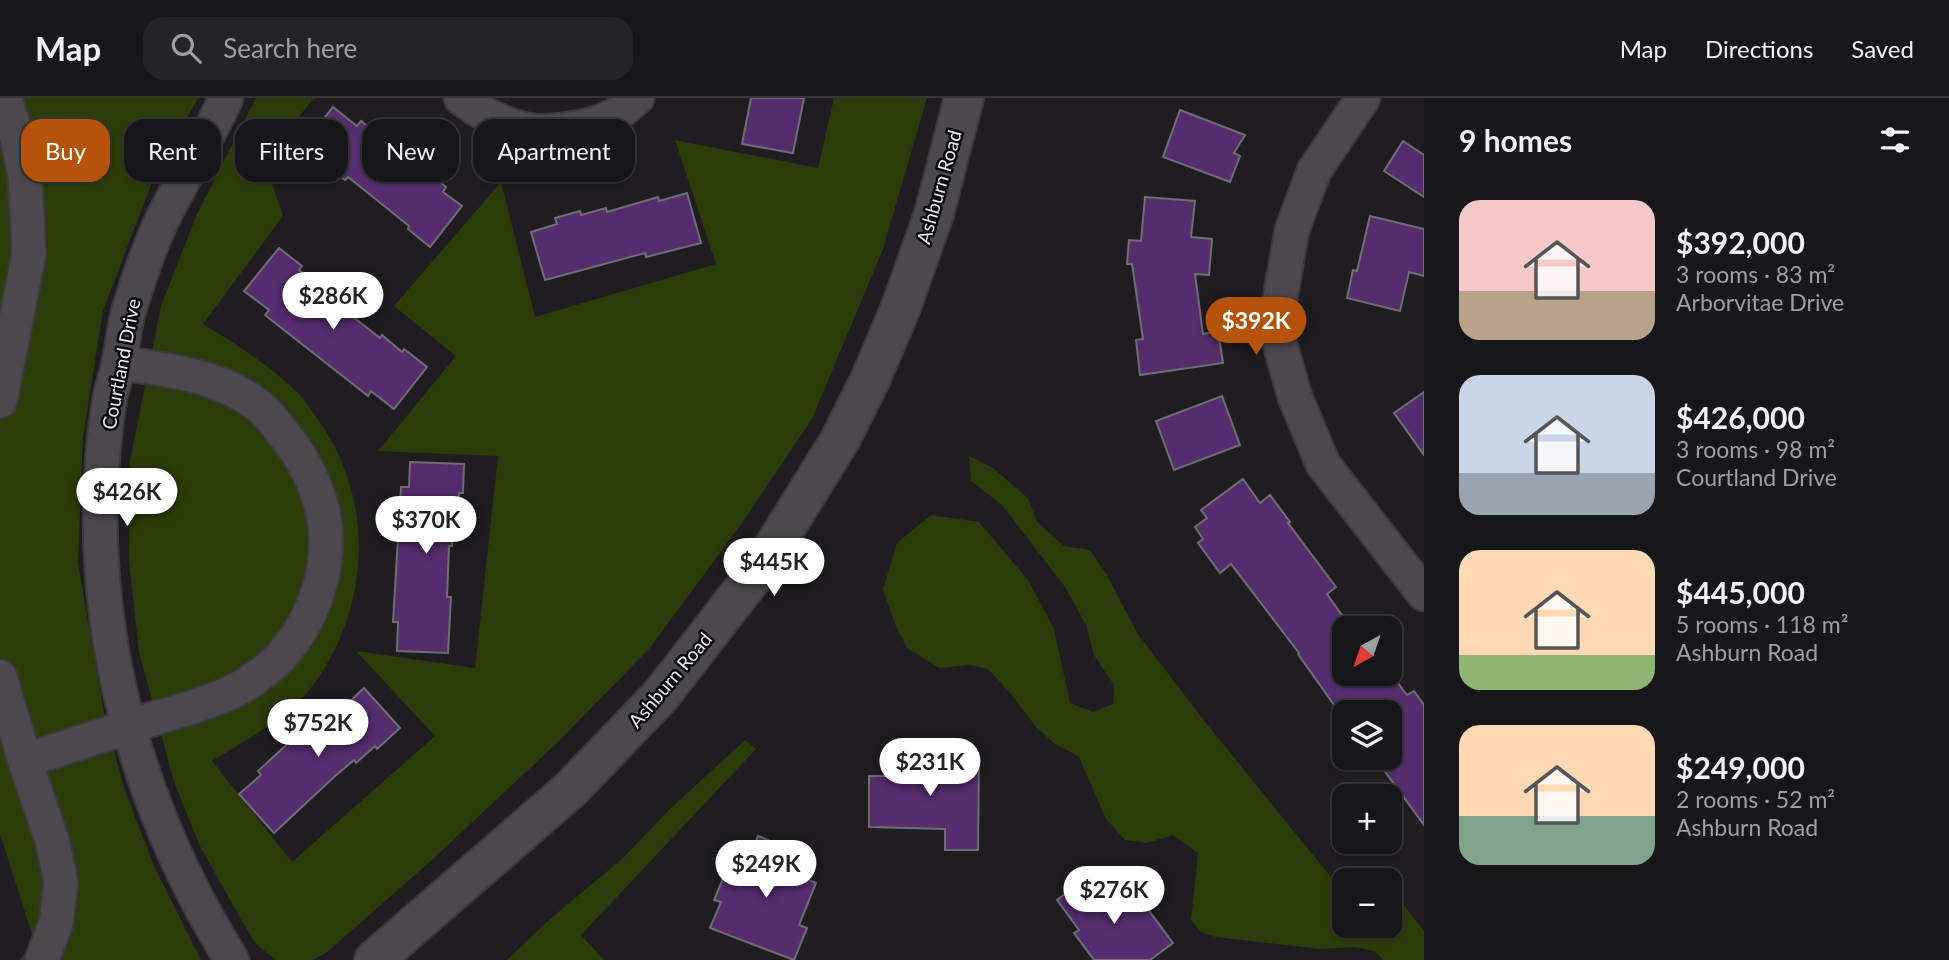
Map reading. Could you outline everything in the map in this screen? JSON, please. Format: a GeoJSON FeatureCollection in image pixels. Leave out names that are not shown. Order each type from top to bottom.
{"type":"FeatureCollection","features":[{"type":"Feature","properties":{"kind":"street"},"geometry":{"type":"LineString","coordinates":[[0,401],[29,254],[24,176],[16,134],[5,98]]}},
{"type":"Feature","properties":{"kind":"street","name":"Courtland Drive"},"geometry":{"type":"LineString","coordinates":[[226,98],[162,221],[128,312],[109,401],[99,528],[107,624],[116,676],[149,796],[202,912],[232,960]]}},
{"type":"Feature","properties":{"kind":"street"},"geometry":{"type":"LineString","coordinates":[[461,98],[478,111],[521,129],[559,131],[586,126],[614,115],[637,98]]}},
{"type":"Feature","properties":{"kind":"street","name":"Ashburn Road"},"geometry":{"type":"LineString","coordinates":[[374,960],[571,789],[662,694],[765,561],[840,440],[871,378],[901,307],[934,214],[964,98]]}},
{"type":"Feature","properties":{"kind":"street"},"geometry":{"type":"LineString","coordinates":[[1363,98],[1314,172],[1296,218],[1275,327],[1295,397],[1323,464],[1424,594]]}},
{"type":"Feature","properties":{"kind":"street"},"geometry":{"type":"LineString","coordinates":[[25,761],[222,696],[254,679],[286,651],[307,620],[322,581],[326,541],[322,505],[302,459],[273,419],[256,403],[230,388],[193,375],[119,363]]}},
{"type":"Feature","properties":{"kind":"street"},"geometry":{"type":"LineString","coordinates":[[0,677],[53,843],[61,883],[56,923],[42,960]]}},
{"type":"Feature","properties":{"kind":"green space"},"geometry":{"type":"Polygon","coordinates":[[[0,98],[198,98],[186,119],[124,119],[124,182],[152,182],[103,311],[83,436],[78,563],[105,718],[124,788],[154,866],[201,960],[20,960],[34,940],[0,834],[0,98]]]}},
{"type":"Feature","properties":{"kind":"green space"},"geometry":{"type":"Polygon","coordinates":[[[256,98],[314,98],[297,119],[245,119],[256,98]]]}},
{"type":"Feature","properties":{"kind":"green space"},"geometry":{"type":"Polygon","coordinates":[[[834,98],[927,98],[883,249],[812,419],[742,523],[649,649],[557,743],[433,859],[326,953],[312,960],[276,960],[256,944],[239,916],[200,846],[174,782],[139,652],[129,562],[130,461],[161,306],[197,214],[213,182],[221,182],[221,167],[235,139],[235,182],[271,182],[283,216],[203,324],[276,373],[301,396],[336,448],[349,481],[356,515],[359,549],[356,584],[348,618],[316,681],[282,716],[212,761],[292,862],[435,736],[356,651],[475,668],[498,456],[378,451],[456,356],[394,306],[501,182],[535,317],[716,264],[675,140],[818,168],[834,98]]]}},
{"type":"Feature","properties":{"kind":"green space"},"geometry":{"type":"Polygon","coordinates":[[[969,456],[993,468],[1028,498],[1037,522],[1064,546],[1090,550],[1107,575],[1137,633],[1332,878],[1332,938],[1402,938],[1402,903],[1424,931],[1424,960],[1384,960],[1374,951],[1354,947],[1320,949],[1216,937],[1201,932],[1191,920],[1198,853],[1173,835],[1147,843],[1125,840],[1106,819],[1079,757],[1054,743],[1036,727],[988,669],[970,665],[939,668],[907,648],[883,589],[897,543],[931,515],[979,522],[1028,580],[1054,629],[1070,703],[1093,712],[1113,704],[1114,685],[1094,655],[1086,625],[1065,587],[1002,505],[971,481],[969,456]]]}},
{"type":"Feature","properties":{"kind":"green space"},"geometry":{"type":"Polygon","coordinates":[[[745,740],[756,749],[581,935],[604,960],[507,960],[550,919],[622,859],[670,809],[745,740]]]}},
{"type":"Feature","properties":{"kind":"building"},"geometry":{"type":"Polygon","coordinates":[[[751,98],[804,98],[793,153],[742,144],[751,98]]]}},
{"type":"Feature","properties":{"kind":"building"},"geometry":{"type":"Polygon","coordinates":[[[333,107],[357,126],[362,122],[362,182],[440,182],[446,187],[443,192],[462,206],[430,247],[408,229],[409,226],[348,177],[348,119],[324,119],[333,107]]]}},
{"type":"Feature","properties":{"kind":"building"},"geometry":{"type":"Polygon","coordinates":[[[1180,110],[1245,135],[1234,153],[1240,156],[1230,182],[1163,157],[1180,110]]]}},
{"type":"Feature","properties":{"kind":"building"},"geometry":{"type":"Polygon","coordinates":[[[1403,141],[1424,155],[1424,197],[1384,171],[1403,141]]]}},
{"type":"Feature","properties":{"kind":"building"},"geometry":{"type":"Polygon","coordinates":[[[687,193],[701,243],[646,257],[645,253],[545,280],[531,232],[557,224],[555,218],[580,211],[581,215],[606,208],[607,212],[658,197],[659,201],[687,193]]]}},
{"type":"Feature","properties":{"kind":"building"},"geometry":{"type":"Polygon","coordinates":[[[1145,197],[1195,201],[1191,237],[1212,239],[1209,275],[1195,274],[1203,334],[1218,331],[1223,363],[1140,375],[1136,340],[1143,339],[1132,264],[1127,264],[1129,240],[1141,241],[1145,197]]]}},
{"type":"Feature","properties":{"kind":"building"},"geometry":{"type":"Polygon","coordinates":[[[1370,216],[1424,229],[1424,276],[1409,272],[1400,311],[1347,298],[1353,270],[1357,271],[1370,216]]]}},
{"type":"Feature","properties":{"kind":"building"},"geometry":{"type":"Polygon","coordinates":[[[279,248],[302,266],[299,270],[320,286],[318,289],[380,338],[382,335],[402,352],[404,349],[427,367],[394,409],[371,391],[368,396],[265,315],[269,310],[244,291],[279,248]]]}},
{"type":"Feature","properties":{"kind":"building"},"geometry":{"type":"Polygon","coordinates":[[[1424,392],[1424,455],[1394,413],[1424,392]]]}},
{"type":"Feature","properties":{"kind":"building"},"geometry":{"type":"Polygon","coordinates":[[[1222,396],[1240,445],[1174,470],[1156,421],[1222,396]]]}},
{"type":"Feature","properties":{"kind":"building"},"geometry":{"type":"Polygon","coordinates":[[[410,462],[464,464],[463,493],[459,493],[458,520],[453,520],[452,546],[449,546],[447,597],[451,597],[448,653],[397,651],[398,622],[393,622],[401,487],[409,487],[410,462]]]}},
{"type":"Feature","properties":{"kind":"building"},"geometry":{"type":"Polygon","coordinates":[[[1243,479],[1260,503],[1270,495],[1336,587],[1327,594],[1343,616],[1332,616],[1332,686],[1400,686],[1407,695],[1414,691],[1424,705],[1424,825],[1402,795],[1402,784],[1394,784],[1384,770],[1402,770],[1402,700],[1332,702],[1299,653],[1231,564],[1220,573],[1198,543],[1203,539],[1195,527],[1207,518],[1201,510],[1243,479]]]}},
{"type":"Feature","properties":{"kind":"building"},"geometry":{"type":"Polygon","coordinates":[[[364,688],[400,728],[377,749],[375,746],[356,763],[354,760],[274,833],[239,794],[261,775],[258,771],[296,736],[298,739],[337,704],[342,709],[364,688]]]}},
{"type":"Feature","properties":{"kind":"building"},"geometry":{"type":"Polygon","coordinates":[[[916,750],[948,750],[948,758],[979,758],[978,850],[945,850],[945,829],[869,827],[869,776],[887,776],[887,770],[916,770],[916,750]]]}},
{"type":"Feature","properties":{"kind":"building"},"geometry":{"type":"Polygon","coordinates":[[[758,836],[802,854],[794,873],[816,883],[799,925],[807,928],[794,960],[710,928],[721,902],[714,900],[726,871],[738,876],[740,871],[743,872],[758,836]]]}},
{"type":"Feature","properties":{"kind":"building"},"geometry":{"type":"Polygon","coordinates":[[[1079,883],[1091,899],[1108,886],[1120,903],[1135,892],[1173,943],[1150,960],[1094,960],[1074,933],[1079,930],[1057,900],[1079,883]]]}}]}
